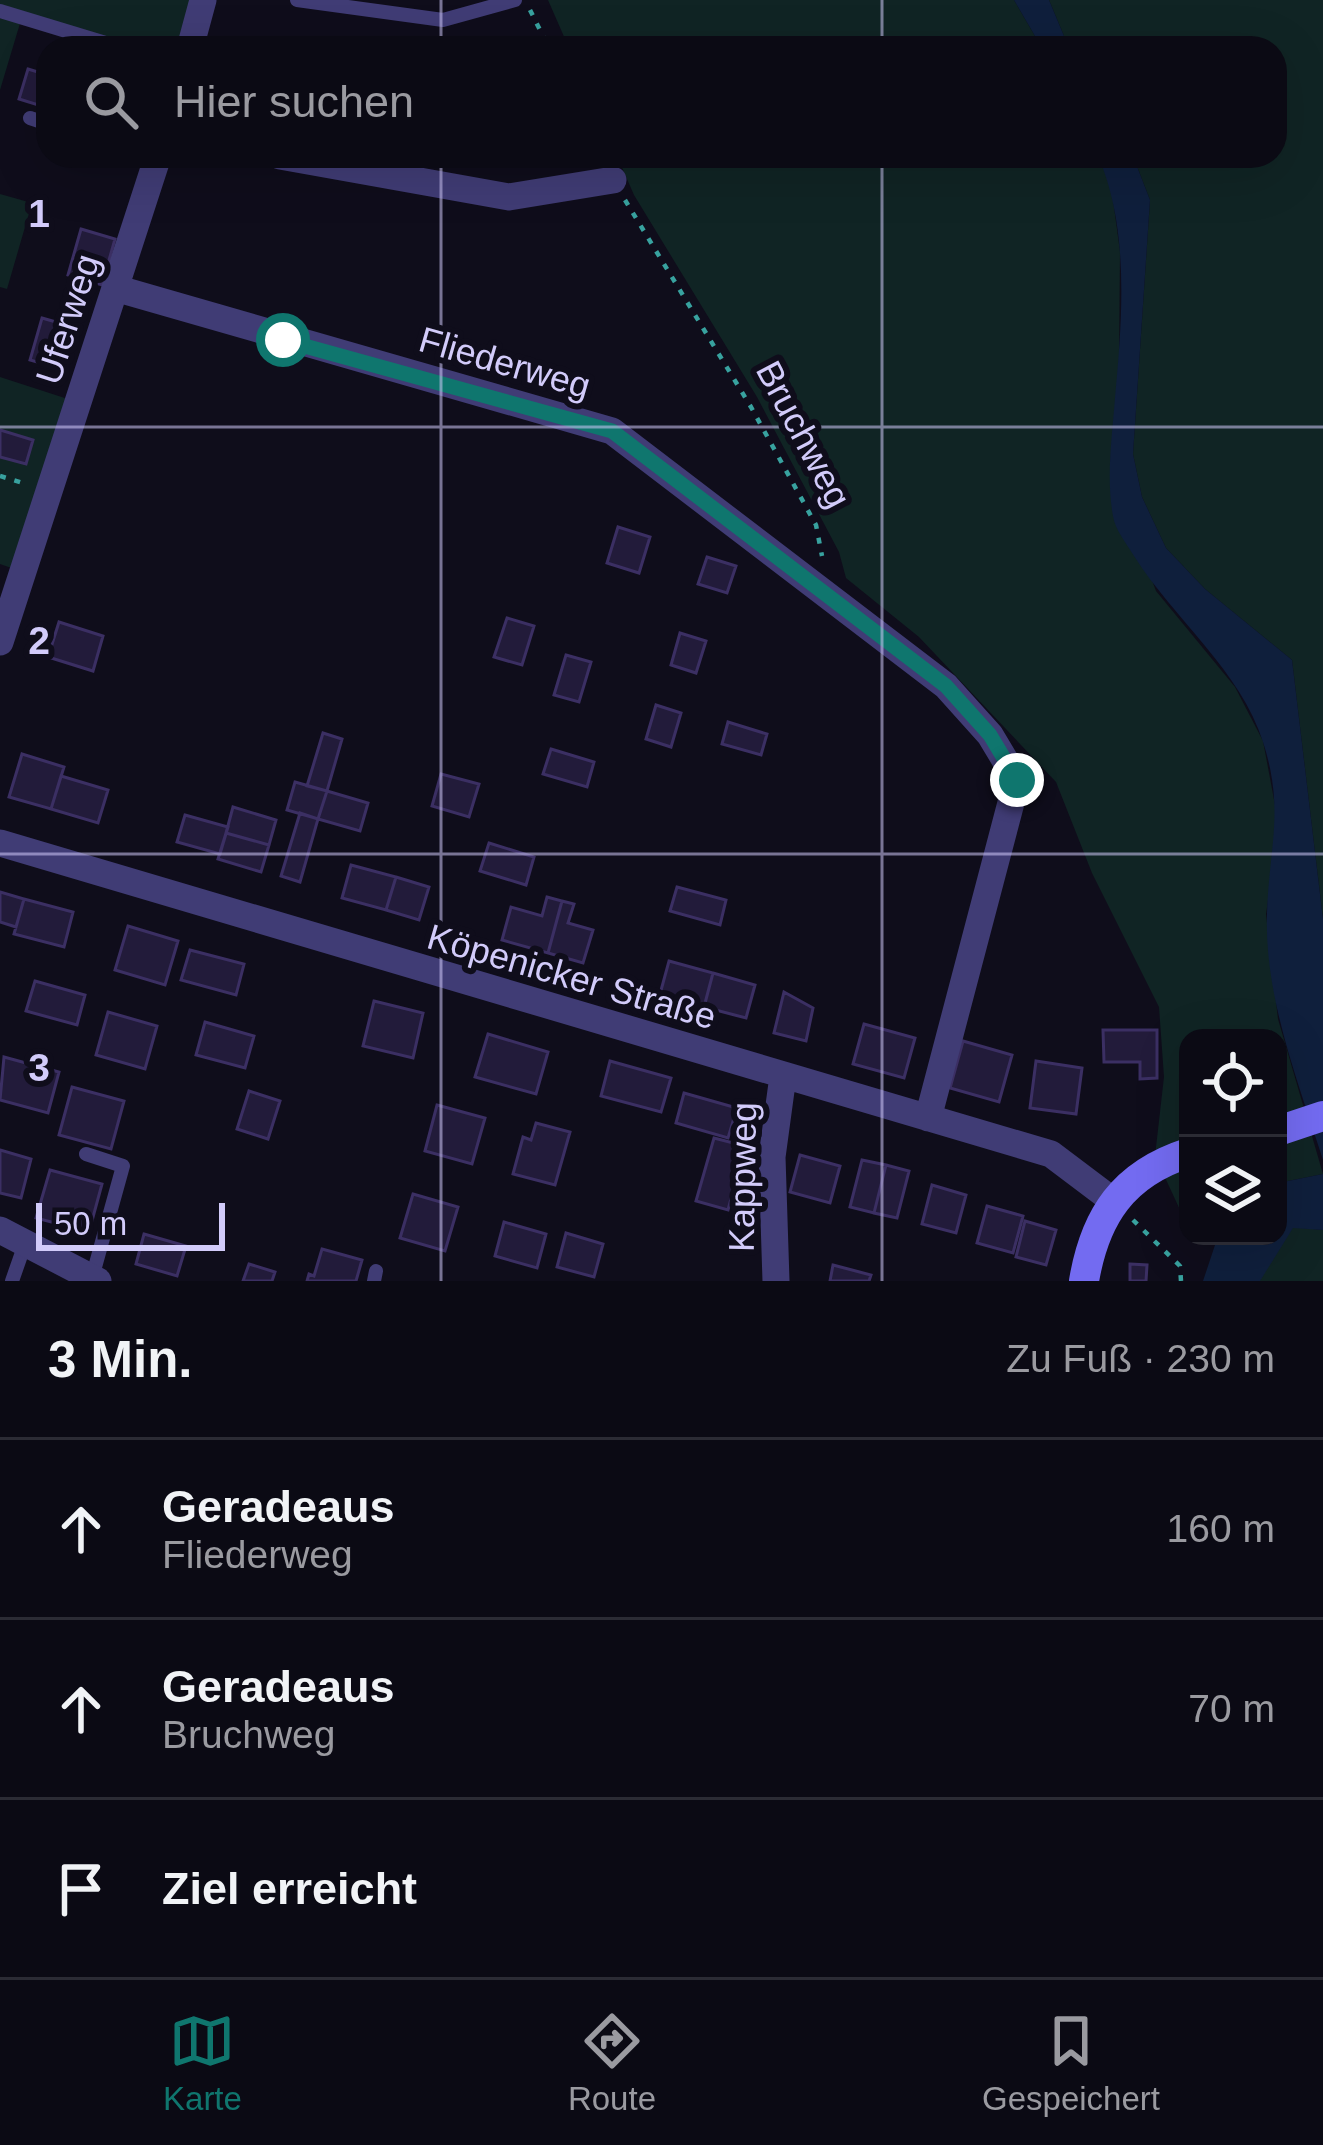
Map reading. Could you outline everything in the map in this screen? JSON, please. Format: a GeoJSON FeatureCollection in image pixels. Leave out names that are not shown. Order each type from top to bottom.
{"type":"FeatureCollection","features":[{"type":"Feature","properties":{"kind":"main road"},"geometry":{"type":"LineString","coordinates":[[1287,1128],[1323,1116]]}},
{"type":"Feature","properties":{"kind":"main road"},"geometry":{"type":"LineString","coordinates":[[1084,1281],[1093,1238],[1112,1199],[1140,1175],[1179,1156]]}},
{"type":"Feature","properties":{"kind":"street"},"geometry":{"type":"LineString","coordinates":[[193,36],[203,0]]}},
{"type":"Feature","properties":{"kind":"street","name":"Uferweg"},"geometry":{"type":"LineString","coordinates":[[0,642],[149,168]]}},
{"type":"Feature","properties":{"kind":"street"},"geometry":{"type":"LineString","coordinates":[[347,168],[509,197],[613,180]]}},
{"type":"Feature","properties":{"kind":"street","name":"Fliederweg"},"geometry":{"type":"LineString","coordinates":[[115,288],[612,431],[829,597]]}},
{"type":"Feature","properties":{"kind":"street"},"geometry":{"type":"LineString","coordinates":[[829,597],[946,686],[990,735],[1017,780],[928,1118]]}},
{"type":"Feature","properties":{"kind":"street","name":"Köpenicker Straße"},"geometry":{"type":"LineString","coordinates":[[0,843],[1051,1154],[1112,1199]]}},
{"type":"Feature","properties":{"kind":"street","name":"Kappweg"},"geometry":{"type":"LineString","coordinates":[[776,1281],[772,1156],[782,1076]]}},
{"type":"Feature","properties":{"kind":"street"},"geometry":{"type":"LineString","coordinates":[[13,1236],[95,1279]]}},
{"type":"Feature","properties":{"kind":"lane"},"geometry":{"type":"LineString","coordinates":[[297,0],[443,20],[514,0]]}},
{"type":"Feature","properties":{"kind":"lane"},"geometry":{"type":"LineString","coordinates":[[0,11],[82,36]]}},
{"type":"Feature","properties":{"kind":"lane"},"geometry":{"type":"LineString","coordinates":[[29,118],[36,120]]}},
{"type":"Feature","properties":{"kind":"lane"},"geometry":{"type":"LineString","coordinates":[[86,1154],[123,1166],[95,1279]]}},
{"type":"Feature","properties":{"kind":"lane"},"geometry":{"type":"LineString","coordinates":[[12,1281],[13,1236]]}},
{"type":"Feature","properties":{"kind":"path"},"geometry":{"type":"LineString","coordinates":[[526,0],[543,36]]}},
{"type":"Feature","properties":{"kind":"path","name":"Bruchweg"},"geometry":{"type":"LineString","coordinates":[[613,180],[752,407],[816,525],[829,597]]}},
{"type":"Feature","properties":{"kind":"path"},"geometry":{"type":"LineString","coordinates":[[1112,1199],[1180,1266],[1181,1281]]}},
{"type":"Feature","properties":{"kind":"green space"},"geometry":{"type":"Polygon","coordinates":[[[0,0],[196,0],[186,36],[78,36],[21,20],[0,90],[0,0]]]}},
{"type":"Feature","properties":{"kind":"green space"},"geometry":{"type":"Polygon","coordinates":[[[548,0],[1014,0],[1035,36],[564,36],[548,0]]]}},
{"type":"Feature","properties":{"kind":"green space"},"geometry":{"type":"Polygon","coordinates":[[[1049,0],[1323,0],[1323,919],[1292,660],[1205,589],[1166,548],[1142,497],[1133,454],[1150,200],[1138,168],[1287,168],[1287,36],[1064,36],[1049,0]]]}},
{"type":"Feature","properties":{"kind":"green space"},"geometry":{"type":"Polygon","coordinates":[[[622,168],[1104,168],[1111,184],[1120,252],[1119,361],[1110,466],[1156,591],[1235,687],[1263,741],[1279,826],[1266,914],[1281,1029],[1179,1029],[1179,1208],[1155,1156],[1164,1077],[1159,1007],[1092,873],[1056,782],[919,637],[846,578],[839,552],[757,397],[622,168]]]}},
{"type":"Feature","properties":{"kind":"green space"},"geometry":{"type":"Polygon","coordinates":[[[0,194],[32,203],[7,289],[0,287],[0,194]]]}},
{"type":"Feature","properties":{"kind":"green space"},"geometry":{"type":"Polygon","coordinates":[[[0,377],[74,401],[20,571],[0,564],[0,377]]]}},
{"type":"Feature","properties":{"kind":"green space"},"geometry":{"type":"Polygon","coordinates":[[[1287,1050],[1323,1174],[1287,1181],[1287,1050]]]}},
{"type":"Feature","properties":{"kind":"green space"},"geometry":{"type":"Polygon","coordinates":[[[1293,1227],[1323,1230],[1323,1281],[1259,1281],[1282,1245],[1287,1245],[1293,1227]]]}},
{"type":"Feature","properties":{"kind":"water"},"geometry":{"type":"Polygon","coordinates":[[[1014,0],[1049,0],[1064,36],[1035,36],[1014,0]]]}},
{"type":"Feature","properties":{"kind":"water"},"geometry":{"type":"Polygon","coordinates":[[[1102,168],[1138,168],[1150,200],[1133,454],[1142,497],[1166,548],[1205,589],[1292,660],[1323,919],[1323,1160],[1287,1047],[1287,1029],[1282,1029],[1271,976],[1267,913],[1274,809],[1263,742],[1239,692],[1150,579],[1113,516],[1110,457],[1121,276],[1115,214],[1102,168]]]}},
{"type":"Feature","properties":{"kind":"water"},"geometry":{"type":"Polygon","coordinates":[[[1323,1174],[1323,1230],[1293,1228],[1287,1238],[1287,1181],[1323,1174]]]}},
{"type":"Feature","properties":{"kind":"water"},"geometry":{"type":"Polygon","coordinates":[[[1215,1245],[1282,1245],[1260,1281],[1203,1281],[1215,1245]]]}},
{"type":"Feature","properties":{"kind":"building"},"geometry":{"type":"Polygon","coordinates":[[[28,69],[36,71],[36,104],[19,99],[28,69]]]}},
{"type":"Feature","properties":{"kind":"building"},"geometry":{"type":"Polygon","coordinates":[[[81,229],[115,239],[102,285],[68,275],[81,229]]]}},
{"type":"Feature","properties":{"kind":"building"},"geometry":{"type":"Polygon","coordinates":[[[42,318],[77,328],[65,370],[30,360],[42,318]]]}},
{"type":"Feature","properties":{"kind":"building"},"geometry":{"type":"Polygon","coordinates":[[[0,430],[33,440],[26,464],[0,457],[0,430]]]}},
{"type":"Feature","properties":{"kind":"building"},"geometry":{"type":"Polygon","coordinates":[[[618,527],[650,537],[639,573],[607,563],[618,527]]]}},
{"type":"Feature","properties":{"kind":"building"},"geometry":{"type":"Polygon","coordinates":[[[707,557],[736,566],[727,593],[698,584],[707,557]]]}},
{"type":"Feature","properties":{"kind":"building"},"geometry":{"type":"Polygon","coordinates":[[[507,618],[534,626],[522,665],[494,657],[507,618]]]}},
{"type":"Feature","properties":{"kind":"building"},"geometry":{"type":"Polygon","coordinates":[[[59,622],[103,636],[93,671],[48,657],[59,622]]]}},
{"type":"Feature","properties":{"kind":"building"},"geometry":{"type":"Polygon","coordinates":[[[680,633],[706,641],[696,673],[671,665],[680,633]]]}},
{"type":"Feature","properties":{"kind":"building"},"geometry":{"type":"Polygon","coordinates":[[[566,655],[591,662],[579,702],[554,695],[566,655]]]}},
{"type":"Feature","properties":{"kind":"building"},"geometry":{"type":"Polygon","coordinates":[[[656,705],[681,713],[671,747],[646,739],[656,705]]]}},
{"type":"Feature","properties":{"kind":"building"},"geometry":{"type":"Polygon","coordinates":[[[728,722],[767,734],[761,755],[722,744],[728,722]]]}},
{"type":"Feature","properties":{"kind":"building"},"geometry":{"type":"Polygon","coordinates":[[[323,733],[342,739],[327,791],[307,786],[323,733]]]}},
{"type":"Feature","properties":{"kind":"building"},"geometry":{"type":"Polygon","coordinates":[[[551,749],[594,762],[587,787],[543,774],[551,749]]]}},
{"type":"Feature","properties":{"kind":"building"},"geometry":{"type":"Polygon","coordinates":[[[22,754],[64,767],[51,809],[9,797],[22,754]]]}},
{"type":"Feature","properties":{"kind":"building"},"geometry":{"type":"Polygon","coordinates":[[[441,774],[479,784],[469,817],[432,806],[441,774]]]}},
{"type":"Feature","properties":{"kind":"building"},"geometry":{"type":"Polygon","coordinates":[[[61,776],[108,790],[98,823],[51,809],[61,776]]]}},
{"type":"Feature","properties":{"kind":"building"},"geometry":{"type":"Polygon","coordinates":[[[295,782],[327,791],[318,819],[287,810],[295,782]]]}},
{"type":"Feature","properties":{"kind":"building"},"geometry":{"type":"Polygon","coordinates":[[[327,791],[368,803],[360,831],[318,819],[327,791]]]}},
{"type":"Feature","properties":{"kind":"building"},"geometry":{"type":"Polygon","coordinates":[[[233,807],[276,820],[269,845],[226,833],[233,807]]]}},
{"type":"Feature","properties":{"kind":"building"},"geometry":{"type":"Polygon","coordinates":[[[300,813],[318,819],[300,882],[281,876],[300,813]]]}},
{"type":"Feature","properties":{"kind":"building"},"geometry":{"type":"Polygon","coordinates":[[[185,815],[228,827],[220,854],[177,842],[185,815]]]}},
{"type":"Feature","properties":{"kind":"building"},"geometry":{"type":"Polygon","coordinates":[[[226,833],[269,845],[261,872],[218,859],[226,833]]]}},
{"type":"Feature","properties":{"kind":"building"},"geometry":{"type":"Polygon","coordinates":[[[489,843],[534,857],[526,885],[480,871],[489,843]]]}},
{"type":"Feature","properties":{"kind":"building"},"geometry":{"type":"Polygon","coordinates":[[[351,865],[396,877],[386,910],[342,898],[351,865]]]}},
{"type":"Feature","properties":{"kind":"building"},"geometry":{"type":"Polygon","coordinates":[[[396,877],[429,887],[419,920],[386,910],[396,877]]]}},
{"type":"Feature","properties":{"kind":"building"},"geometry":{"type":"Polygon","coordinates":[[[677,887],[726,900],[720,925],[670,911],[677,887]]]}},
{"type":"Feature","properties":{"kind":"building"},"geometry":{"type":"Polygon","coordinates":[[[0,892],[24,899],[16,927],[0,922],[0,892]]]}},
{"type":"Feature","properties":{"kind":"building"},"geometry":{"type":"Polygon","coordinates":[[[547,897],[562,901],[548,953],[502,940],[511,907],[542,916],[547,897]]]}},
{"type":"Feature","properties":{"kind":"building"},"geometry":{"type":"Polygon","coordinates":[[[24,899],[73,912],[64,947],[14,934],[24,899]]]}},
{"type":"Feature","properties":{"kind":"building"},"geometry":{"type":"Polygon","coordinates":[[[562,901],[574,904],[568,923],[593,930],[583,963],[548,953],[562,901]]]}},
{"type":"Feature","properties":{"kind":"building"},"geometry":{"type":"Polygon","coordinates":[[[128,926],[178,941],[165,985],[115,970],[128,926]]]}},
{"type":"Feature","properties":{"kind":"building"},"geometry":{"type":"Polygon","coordinates":[[[190,950],[244,964],[236,995],[181,980],[190,950]]]}},
{"type":"Feature","properties":{"kind":"building"},"geometry":{"type":"Polygon","coordinates":[[[669,961],[713,973],[704,1007],[660,994],[669,961]]]}},
{"type":"Feature","properties":{"kind":"building"},"geometry":{"type":"Polygon","coordinates":[[[713,973],[755,985],[746,1018],[704,1007],[713,973]]]}},
{"type":"Feature","properties":{"kind":"building"},"geometry":{"type":"Polygon","coordinates":[[[35,981],[85,995],[77,1025],[26,1011],[35,981]]]}},
{"type":"Feature","properties":{"kind":"building"},"geometry":{"type":"Polygon","coordinates":[[[784,992],[813,1008],[806,1041],[774,1033],[784,992]]]}},
{"type":"Feature","properties":{"kind":"building"},"geometry":{"type":"Polygon","coordinates":[[[374,1001],[423,1013],[413,1058],[363,1046],[374,1001]]]}},
{"type":"Feature","properties":{"kind":"building"},"geometry":{"type":"Polygon","coordinates":[[[108,1012],[157,1026],[145,1069],[96,1055],[108,1012]]]}},
{"type":"Feature","properties":{"kind":"building"},"geometry":{"type":"Polygon","coordinates":[[[205,1022],[254,1036],[245,1068],[196,1055],[205,1022]]]}},
{"type":"Feature","properties":{"kind":"building"},"geometry":{"type":"Polygon","coordinates":[[[864,1024],[915,1038],[904,1078],[853,1064],[864,1024]]]}},
{"type":"Feature","properties":{"kind":"building"},"geometry":{"type":"Polygon","coordinates":[[[1103,1030],[1157,1030],[1157,1078],[1140,1079],[1140,1062],[1104,1062],[1103,1030]]]}},
{"type":"Feature","properties":{"kind":"building"},"geometry":{"type":"Polygon","coordinates":[[[488,1034],[548,1052],[536,1094],[475,1077],[488,1034]]]}},
{"type":"Feature","properties":{"kind":"building"},"geometry":{"type":"Polygon","coordinates":[[[963,1041],[1012,1055],[999,1102],[950,1088],[963,1041]]]}},
{"type":"Feature","properties":{"kind":"building"},"geometry":{"type":"Polygon","coordinates":[[[4,1057],[59,1072],[48,1113],[0,1100],[4,1057]]]}},
{"type":"Feature","properties":{"kind":"building"},"geometry":{"type":"Polygon","coordinates":[[[610,1061],[671,1078],[661,1112],[601,1096],[610,1061]]]}},
{"type":"Feature","properties":{"kind":"building"},"geometry":{"type":"Polygon","coordinates":[[[1036,1061],[1082,1068],[1076,1114],[1030,1108],[1036,1061]]]}},
{"type":"Feature","properties":{"kind":"building"},"geometry":{"type":"Polygon","coordinates":[[[72,1087],[124,1101],[111,1149],[59,1135],[72,1087]]]}},
{"type":"Feature","properties":{"kind":"building"},"geometry":{"type":"Polygon","coordinates":[[[249,1091],[280,1101],[268,1139],[237,1129],[249,1091]]]}},
{"type":"Feature","properties":{"kind":"building"},"geometry":{"type":"Polygon","coordinates":[[[684,1093],[737,1108],[728,1138],[676,1123],[684,1093]]]}},
{"type":"Feature","properties":{"kind":"building"},"geometry":{"type":"Polygon","coordinates":[[[437,1105],[485,1118],[472,1164],[425,1151],[437,1105]]]}},
{"type":"Feature","properties":{"kind":"building"},"geometry":{"type":"Polygon","coordinates":[[[536,1123],[570,1132],[555,1185],[513,1174],[523,1137],[531,1140],[536,1123]]]}},
{"type":"Feature","properties":{"kind":"building"},"geometry":{"type":"Polygon","coordinates":[[[714,1138],[745,1146],[728,1210],[696,1201],[714,1138]]]}},
{"type":"Feature","properties":{"kind":"building"},"geometry":{"type":"Polygon","coordinates":[[[0,1150],[31,1159],[21,1198],[0,1193],[0,1150]]]}},
{"type":"Feature","properties":{"kind":"building"},"geometry":{"type":"Polygon","coordinates":[[[800,1155],[840,1166],[830,1203],[790,1192],[800,1155]]]}},
{"type":"Feature","properties":{"kind":"building"},"geometry":{"type":"Polygon","coordinates":[[[862,1160],[886,1165],[874,1213],[850,1207],[862,1160]]]}},
{"type":"Feature","properties":{"kind":"building"},"geometry":{"type":"Polygon","coordinates":[[[886,1165],[909,1171],[897,1218],[874,1213],[886,1165]]]}},
{"type":"Feature","properties":{"kind":"building"},"geometry":{"type":"Polygon","coordinates":[[[50,1170],[102,1184],[89,1232],[36,1218],[50,1170]]]}},
{"type":"Feature","properties":{"kind":"building"},"geometry":{"type":"Polygon","coordinates":[[[932,1185],[966,1195],[956,1233],[922,1224],[932,1185]]]}},
{"type":"Feature","properties":{"kind":"building"},"geometry":{"type":"Polygon","coordinates":[[[413,1194],[458,1207],[445,1251],[400,1238],[413,1194]]]}},
{"type":"Feature","properties":{"kind":"building"},"geometry":{"type":"Polygon","coordinates":[[[987,1206],[1023,1216],[1013,1253],[977,1243],[987,1206]]]}},
{"type":"Feature","properties":{"kind":"building"},"geometry":{"type":"Polygon","coordinates":[[[1025,1221],[1056,1230],[1046,1265],[1016,1257],[1025,1221]]]}},
{"type":"Feature","properties":{"kind":"building"},"geometry":{"type":"Polygon","coordinates":[[[504,1222],[546,1234],[537,1268],[495,1256],[504,1222]]]}},
{"type":"Feature","properties":{"kind":"building"},"geometry":{"type":"Polygon","coordinates":[[[566,1233],[603,1244],[594,1277],[557,1267],[566,1233]]]}},
{"type":"Feature","properties":{"kind":"building"},"geometry":{"type":"Polygon","coordinates":[[[144,1234],[186,1246],[177,1276],[136,1264],[144,1234]]]}},
{"type":"Feature","properties":{"kind":"building"},"geometry":{"type":"Polygon","coordinates":[[[322,1249],[362,1260],[356,1281],[307,1281],[309,1274],[314,1276],[322,1249]]]}},
{"type":"Feature","properties":{"kind":"building"},"geometry":{"type":"Polygon","coordinates":[[[249,1264],[275,1272],[272,1281],[243,1281],[249,1264]]]}},
{"type":"Feature","properties":{"kind":"building"},"geometry":{"type":"Polygon","coordinates":[[[1130,1264],[1147,1265],[1146,1281],[1130,1281],[1130,1264]]]}},
{"type":"Feature","properties":{"kind":"building"},"geometry":{"type":"Polygon","coordinates":[[[833,1265],[871,1275],[869,1281],[830,1281],[833,1265]]]}},
{"type":"Feature","properties":{"kind":"route"},"geometry":{"type":"LineString","coordinates":[[283,340],[445,381],[612,431],[946,686],[990,735],[1017,780]]}}]}
